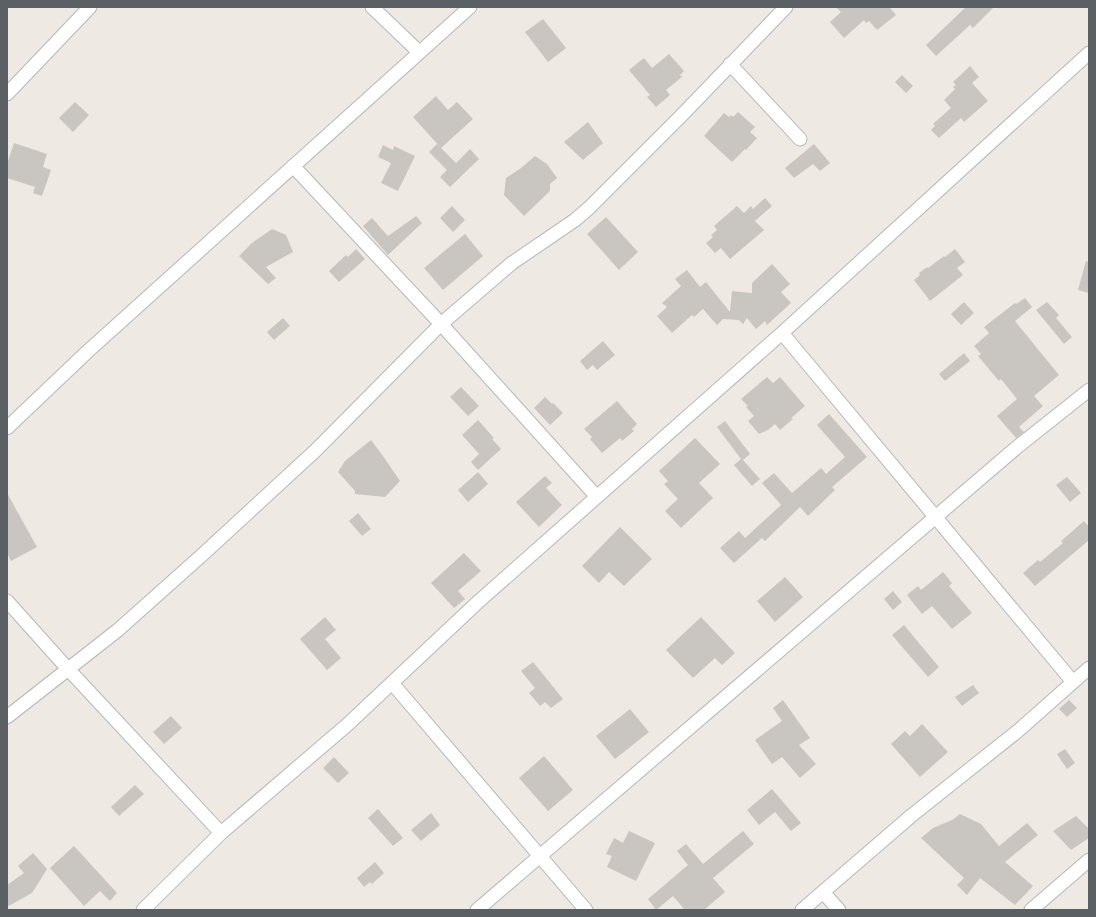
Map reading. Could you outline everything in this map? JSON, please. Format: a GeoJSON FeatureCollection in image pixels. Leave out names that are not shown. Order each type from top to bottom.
{"type":"FeatureCollection","features":[{"type":"Feature","properties":{"kind":"street"},"geometry":{"type":"LineString","coordinates":[[7,94],[90,7]]}},
{"type":"Feature","properties":{"kind":"street"},"geometry":{"type":"LineString","coordinates":[[372,7],[419,52]]}},
{"type":"Feature","properties":{"kind":"street"},"geometry":{"type":"LineString","coordinates":[[7,428],[87,352],[470,7]]}},
{"type":"Feature","properties":{"kind":"street"},"geometry":{"type":"LineString","coordinates":[[7,717],[118,630],[309,457],[441,324],[512,263],[575,220],[589,208],[681,116],[786,7]]}},
{"type":"Feature","properties":{"kind":"street"},"geometry":{"type":"LineString","coordinates":[[142,910],[221,833],[347,725],[478,602],[782,333],[1089,52]]}},
{"type":"Feature","properties":{"kind":"street"},"geometry":{"type":"LineString","coordinates":[[730,64],[800,139]]}},
{"type":"Feature","properties":{"kind":"street"},"geometry":{"type":"LineString","coordinates":[[294,166],[441,324],[597,497]]}},
{"type":"Feature","properties":{"kind":"street"},"geometry":{"type":"LineString","coordinates":[[782,333],[1073,682]]}},
{"type":"Feature","properties":{"kind":"street"},"geometry":{"type":"LineString","coordinates":[[477,910],[1016,448],[1089,390]]}},
{"type":"Feature","properties":{"kind":"street"},"geometry":{"type":"LineString","coordinates":[[7,601],[68,669],[221,833]]}},
{"type":"Feature","properties":{"kind":"street"},"geometry":{"type":"LineString","coordinates":[[802,910],[911,816],[1019,730],[1089,668]]}},
{"type":"Feature","properties":{"kind":"street"},"geometry":{"type":"LineString","coordinates":[[392,683],[586,910]]}},
{"type":"Feature","properties":{"kind":"street"},"geometry":{"type":"LineString","coordinates":[[1030,910],[1089,860]]}},
{"type":"Feature","properties":{"kind":"street"},"geometry":{"type":"LineString","coordinates":[[823,892],[839,910]]}},
{"type":"Feature","properties":{"kind":"building"},"geometry":{"type":"Polygon","coordinates":[[[836,7],[889,7],[896,15],[877,30],[869,21],[866,23],[864,20],[844,38],[830,22],[841,12],[836,7]]]}},
{"type":"Feature","properties":{"kind":"building"},"geometry":{"type":"Polygon","coordinates":[[[966,7],[994,7],[973,28],[970,25],[936,56],[926,45],[966,7]]]}},
{"type":"Feature","properties":{"kind":"building"},"geometry":{"type":"Polygon","coordinates":[[[543,19],[566,48],[548,62],[525,32],[543,19]]]}},
{"type":"Feature","properties":{"kind":"building"},"geometry":{"type":"Polygon","coordinates":[[[669,54],[684,71],[680,75],[682,77],[666,90],[670,95],[656,107],[647,97],[650,95],[629,70],[644,58],[652,68],[669,54]]]}},
{"type":"Feature","properties":{"kind":"building"},"geometry":{"type":"Polygon","coordinates":[[[970,66],[979,77],[972,83],[988,101],[964,122],[961,118],[939,138],[931,130],[935,126],[933,124],[951,108],[944,100],[955,89],[953,87],[956,85],[953,82],[970,66]]]}},
{"type":"Feature","properties":{"kind":"building"},"geometry":{"type":"Polygon","coordinates":[[[902,75],[913,86],[906,93],[895,82],[902,75]]]}},
{"type":"Feature","properties":{"kind":"building"},"geometry":{"type":"Polygon","coordinates":[[[436,96],[448,110],[457,102],[473,119],[441,148],[413,117],[436,96]]]}},
{"type":"Feature","properties":{"kind":"building"},"geometry":{"type":"Polygon","coordinates":[[[75,102],[89,115],[73,132],[59,118],[75,102]]]}},
{"type":"Feature","properties":{"kind":"building"},"geometry":{"type":"Polygon","coordinates":[[[738,112],[755,127],[750,132],[757,138],[732,162],[704,136],[724,113],[729,117],[731,115],[733,117],[738,112]]]}},
{"type":"Feature","properties":{"kind":"building"},"geometry":{"type":"Polygon","coordinates":[[[588,122],[603,143],[583,160],[564,142],[588,122]]]}},
{"type":"Feature","properties":{"kind":"building"},"geometry":{"type":"Polygon","coordinates":[[[14,143],[47,154],[43,167],[51,170],[42,196],[33,193],[35,187],[7,178],[7,164],[14,143]]]}},
{"type":"Feature","properties":{"kind":"building"},"geometry":{"type":"Polygon","coordinates":[[[437,144],[456,163],[470,149],[479,159],[450,187],[440,177],[447,170],[429,152],[437,144]]]}},
{"type":"Feature","properties":{"kind":"building"},"geometry":{"type":"Polygon","coordinates":[[[814,144],[830,163],[820,171],[813,164],[794,178],[785,168],[814,144]]]}},
{"type":"Feature","properties":{"kind":"building"},"geometry":{"type":"Polygon","coordinates":[[[383,145],[393,150],[394,146],[415,156],[398,191],[381,183],[391,163],[378,157],[383,145]]]}},
{"type":"Feature","properties":{"kind":"building"},"geometry":{"type":"Polygon","coordinates":[[[535,156],[547,164],[557,178],[550,184],[550,191],[524,216],[504,195],[506,178],[535,156]]]}},
{"type":"Feature","properties":{"kind":"building"},"geometry":{"type":"Polygon","coordinates":[[[765,198],[772,206],[755,221],[764,230],[730,259],[721,248],[715,253],[706,243],[713,237],[711,235],[717,230],[714,226],[737,206],[744,213],[751,206],[753,209],[765,198]]]}},
{"type":"Feature","properties":{"kind":"building"},"geometry":{"type":"Polygon","coordinates":[[[452,206],[465,220],[453,232],[440,218],[452,206]]]}},
{"type":"Feature","properties":{"kind":"building"},"geometry":{"type":"Polygon","coordinates":[[[416,216],[422,223],[388,255],[363,226],[372,218],[388,236],[416,216]]]}},
{"type":"Feature","properties":{"kind":"building"},"geometry":{"type":"Polygon","coordinates":[[[606,217],[638,252],[619,270],[587,234],[606,217]]]}},
{"type":"Feature","properties":{"kind":"building"},"geometry":{"type":"Polygon","coordinates":[[[272,229],[286,235],[293,252],[266,267],[276,278],[268,284],[239,256],[252,243],[272,229]]]}},
{"type":"Feature","properties":{"kind":"building"},"geometry":{"type":"Polygon","coordinates":[[[465,234],[483,256],[443,290],[424,268],[465,234]]]}},
{"type":"Feature","properties":{"kind":"building"},"geometry":{"type":"Polygon","coordinates":[[[356,249],[365,259],[339,282],[329,271],[346,255],[348,257],[356,249]]]}},
{"type":"Feature","properties":{"kind":"building"},"geometry":{"type":"Polygon","coordinates":[[[955,249],[965,262],[957,268],[963,275],[930,301],[914,280],[920,275],[919,273],[955,249]]]}},
{"type":"Feature","properties":{"kind":"building"},"geometry":{"type":"Polygon","coordinates":[[[1086,261],[1089,262],[1089,293],[1078,290],[1086,261]]]}},
{"type":"Feature","properties":{"kind":"building"},"geometry":{"type":"Polygon","coordinates":[[[772,264],[790,284],[781,292],[791,303],[767,325],[765,321],[756,329],[747,318],[743,324],[739,320],[723,319],[717,325],[703,309],[694,317],[692,315],[672,333],[657,316],[667,307],[662,303],[681,286],[675,279],[687,270],[700,287],[706,282],[730,312],[732,291],[752,293],[752,283],[772,264]]]}},
{"type":"Feature","properties":{"kind":"building"},"geometry":{"type":"Polygon","coordinates":[[[1025,298],[1032,307],[1015,321],[1059,375],[1034,396],[1043,406],[1019,427],[1024,432],[1016,438],[997,416],[1017,399],[1001,379],[999,381],[978,356],[981,354],[974,346],[989,333],[984,327],[1015,303],[1016,304],[1025,298]]]}},
{"type":"Feature","properties":{"kind":"building"},"geometry":{"type":"Polygon","coordinates":[[[964,302],[974,313],[961,325],[951,314],[964,302]]]}},
{"type":"Feature","properties":{"kind":"building"},"geometry":{"type":"Polygon","coordinates":[[[1047,302],[1059,315],[1056,318],[1072,337],[1064,344],[1036,310],[1047,302]]]}},
{"type":"Feature","properties":{"kind":"building"},"geometry":{"type":"Polygon","coordinates":[[[283,318],[290,326],[274,340],[267,332],[283,318]]]}},
{"type":"Feature","properties":{"kind":"building"},"geometry":{"type":"Polygon","coordinates":[[[603,341],[615,355],[597,370],[593,365],[587,370],[580,361],[603,341]]]}},
{"type":"Feature","properties":{"kind":"building"},"geometry":{"type":"Polygon","coordinates":[[[964,353],[970,361],[945,381],[939,374],[964,353]]]}},
{"type":"Feature","properties":{"kind":"building"},"geometry":{"type":"Polygon","coordinates":[[[767,377],[773,383],[780,377],[805,406],[780,430],[775,424],[768,430],[759,434],[748,421],[754,416],[746,407],[748,406],[741,399],[767,377]]]}},
{"type":"Feature","properties":{"kind":"building"},"geometry":{"type":"Polygon","coordinates":[[[461,387],[479,406],[468,416],[450,397],[461,387]]]}},
{"type":"Feature","properties":{"kind":"building"},"geometry":{"type":"Polygon","coordinates":[[[545,397],[563,413],[550,425],[534,408],[545,397]]]}},
{"type":"Feature","properties":{"kind":"building"},"geometry":{"type":"Polygon","coordinates":[[[617,401],[637,424],[632,429],[634,431],[622,441],[620,438],[602,453],[590,439],[592,437],[584,429],[617,401]]]}},
{"type":"Feature","properties":{"kind":"building"},"geometry":{"type":"Polygon","coordinates":[[[829,414],[867,457],[832,487],[835,490],[808,516],[800,507],[765,541],[762,538],[734,563],[720,548],[739,531],[745,538],[781,505],[762,483],[774,473],[792,493],[821,468],[826,474],[845,457],[817,425],[829,414]]]}},
{"type":"Feature","properties":{"kind":"building"},"geometry":{"type":"Polygon","coordinates":[[[478,420],[494,438],[492,439],[501,449],[478,470],[471,462],[479,454],[462,435],[478,420]]]}},
{"type":"Feature","properties":{"kind":"building"},"geometry":{"type":"Polygon","coordinates":[[[725,421],[750,454],[743,460],[760,479],[752,486],[734,465],[741,459],[717,427],[725,421]]]}},
{"type":"Feature","properties":{"kind":"building"},"geometry":{"type":"Polygon","coordinates":[[[695,438],[720,464],[699,483],[713,498],[681,528],[665,511],[678,499],[664,484],[668,481],[659,471],[695,438]]]}},
{"type":"Feature","properties":{"kind":"building"},"geometry":{"type":"Polygon","coordinates":[[[371,440],[400,481],[385,497],[355,494],[355,491],[338,472],[345,461],[371,440]]]}},
{"type":"Feature","properties":{"kind":"building"},"geometry":{"type":"Polygon","coordinates":[[[478,472],[488,484],[468,502],[458,490],[478,472]]]}},
{"type":"Feature","properties":{"kind":"building"},"geometry":{"type":"Polygon","coordinates":[[[545,476],[552,483],[546,488],[562,505],[539,527],[516,502],[545,476]]]}},
{"type":"Feature","properties":{"kind":"building"},"geometry":{"type":"Polygon","coordinates":[[[1067,477],[1081,493],[1070,502],[1056,485],[1067,477]]]}},
{"type":"Feature","properties":{"kind":"building"},"geometry":{"type":"Polygon","coordinates":[[[7,493],[37,547],[11,561],[7,553],[7,493]]]}},
{"type":"Feature","properties":{"kind":"building"},"geometry":{"type":"Polygon","coordinates":[[[358,513],[371,529],[362,536],[349,521],[358,513]]]}},
{"type":"Feature","properties":{"kind":"building"},"geometry":{"type":"Polygon","coordinates":[[[1084,521],[1089,527],[1089,540],[1035,586],[1023,573],[1038,560],[1040,562],[1063,543],[1061,541],[1084,521]]]}},
{"type":"Feature","properties":{"kind":"building"},"geometry":{"type":"Polygon","coordinates":[[[620,527],[652,559],[624,586],[609,572],[599,583],[582,566],[620,527]]]}},
{"type":"Feature","properties":{"kind":"building"},"geometry":{"type":"Polygon","coordinates":[[[464,553],[481,571],[458,591],[465,599],[454,608],[431,583],[464,553]]]}},
{"type":"Feature","properties":{"kind":"building"},"geometry":{"type":"Polygon","coordinates":[[[943,572],[952,583],[949,586],[972,613],[952,629],[932,606],[922,614],[907,595],[918,586],[921,590],[943,572]]]}},
{"type":"Feature","properties":{"kind":"building"},"geometry":{"type":"Polygon","coordinates":[[[785,577],[803,597],[775,622],[757,601],[785,577]]]}},
{"type":"Feature","properties":{"kind":"building"},"geometry":{"type":"Polygon","coordinates":[[[893,591],[902,602],[893,610],[884,599],[893,591]]]}},
{"type":"Feature","properties":{"kind":"building"},"geometry":{"type":"Polygon","coordinates":[[[325,617],[336,630],[325,639],[341,658],[327,670],[300,639],[325,617]]]}},
{"type":"Feature","properties":{"kind":"building"},"geometry":{"type":"Polygon","coordinates":[[[701,617],[735,653],[722,665],[715,658],[693,678],[666,650],[701,617]]]}},
{"type":"Feature","properties":{"kind":"building"},"geometry":{"type":"Polygon","coordinates":[[[904,625],[939,667],[928,677],[892,635],[904,625]]]}},
{"type":"Feature","properties":{"kind":"building"},"geometry":{"type":"Polygon","coordinates":[[[533,662],[563,699],[551,708],[545,702],[540,706],[529,693],[535,688],[521,671],[533,662]]]}},
{"type":"Feature","properties":{"kind":"building"},"geometry":{"type":"Polygon","coordinates":[[[973,685],[979,693],[962,706],[955,697],[973,685]]]}},
{"type":"Feature","properties":{"kind":"building"},"geometry":{"type":"Polygon","coordinates":[[[783,700],[810,738],[799,745],[816,764],[800,778],[782,757],[772,764],[755,740],[782,721],[773,708],[783,700]]]}},
{"type":"Feature","properties":{"kind":"building"},"geometry":{"type":"Polygon","coordinates":[[[1069,700],[1077,708],[1067,717],[1059,709],[1069,700]]]}},
{"type":"Feature","properties":{"kind":"building"},"geometry":{"type":"Polygon","coordinates":[[[630,709],[649,732],[615,759],[596,736],[630,709]]]}},
{"type":"Feature","properties":{"kind":"building"},"geometry":{"type":"Polygon","coordinates":[[[171,716],[182,728],[164,744],[153,732],[171,716]]]}},
{"type":"Feature","properties":{"kind":"building"},"geometry":{"type":"Polygon","coordinates":[[[922,724],[948,752],[920,777],[891,744],[905,731],[910,736],[922,724]]]}},
{"type":"Feature","properties":{"kind":"building"},"geometry":{"type":"Polygon","coordinates":[[[1065,749],[1075,763],[1067,769],[1057,754],[1065,749]]]}},
{"type":"Feature","properties":{"kind":"building"},"geometry":{"type":"Polygon","coordinates":[[[544,756],[573,790],[548,811],[519,778],[544,756]]]}},
{"type":"Feature","properties":{"kind":"building"},"geometry":{"type":"Polygon","coordinates":[[[334,757],[349,773],[338,783],[323,768],[334,757]]]}},
{"type":"Feature","properties":{"kind":"building"},"geometry":{"type":"Polygon","coordinates":[[[135,785],[144,794],[119,816],[111,807],[135,785]]]}},
{"type":"Feature","properties":{"kind":"building"},"geometry":{"type":"Polygon","coordinates":[[[772,789],[801,823],[791,831],[775,812],[759,825],[747,810],[772,789]]]}},
{"type":"Feature","properties":{"kind":"building"},"geometry":{"type":"Polygon","coordinates":[[[378,809],[403,838],[393,846],[368,818],[378,809]]]}},
{"type":"Feature","properties":{"kind":"building"},"geometry":{"type":"Polygon","coordinates":[[[431,813],[440,825],[421,841],[411,830],[431,813]]]}},
{"type":"Feature","properties":{"kind":"building"},"geometry":{"type":"Polygon","coordinates":[[[960,814],[981,824],[999,846],[1027,823],[1038,835],[1005,862],[1033,886],[1015,905],[980,878],[967,895],[957,885],[964,878],[921,838],[933,828],[952,820],[960,814]]]}},
{"type":"Feature","properties":{"kind":"building"},"geometry":{"type":"Polygon","coordinates":[[[1076,816],[1089,829],[1089,838],[1071,850],[1053,831],[1076,816]]]}},
{"type":"Feature","properties":{"kind":"building"},"geometry":{"type":"Polygon","coordinates":[[[629,831],[655,843],[636,881],[607,867],[612,856],[606,854],[614,838],[623,843],[629,831]]]}},
{"type":"Feature","properties":{"kind":"building"},"geometry":{"type":"Polygon","coordinates":[[[743,831],[754,844],[713,878],[725,892],[704,910],[685,910],[673,896],[656,910],[648,899],[688,865],[677,851],[686,844],[703,864],[743,831]]]}},
{"type":"Feature","properties":{"kind":"building"},"geometry":{"type":"Polygon","coordinates":[[[74,846],[117,893],[110,901],[100,891],[84,906],[50,868],[74,846]]]}},
{"type":"Feature","properties":{"kind":"building"},"geometry":{"type":"Polygon","coordinates":[[[33,853],[47,869],[32,893],[7,907],[7,885],[24,873],[18,866],[33,853]]]}},
{"type":"Feature","properties":{"kind":"building"},"geometry":{"type":"Polygon","coordinates":[[[375,862],[384,873],[372,884],[370,882],[364,887],[357,878],[375,862]]]}}]}
